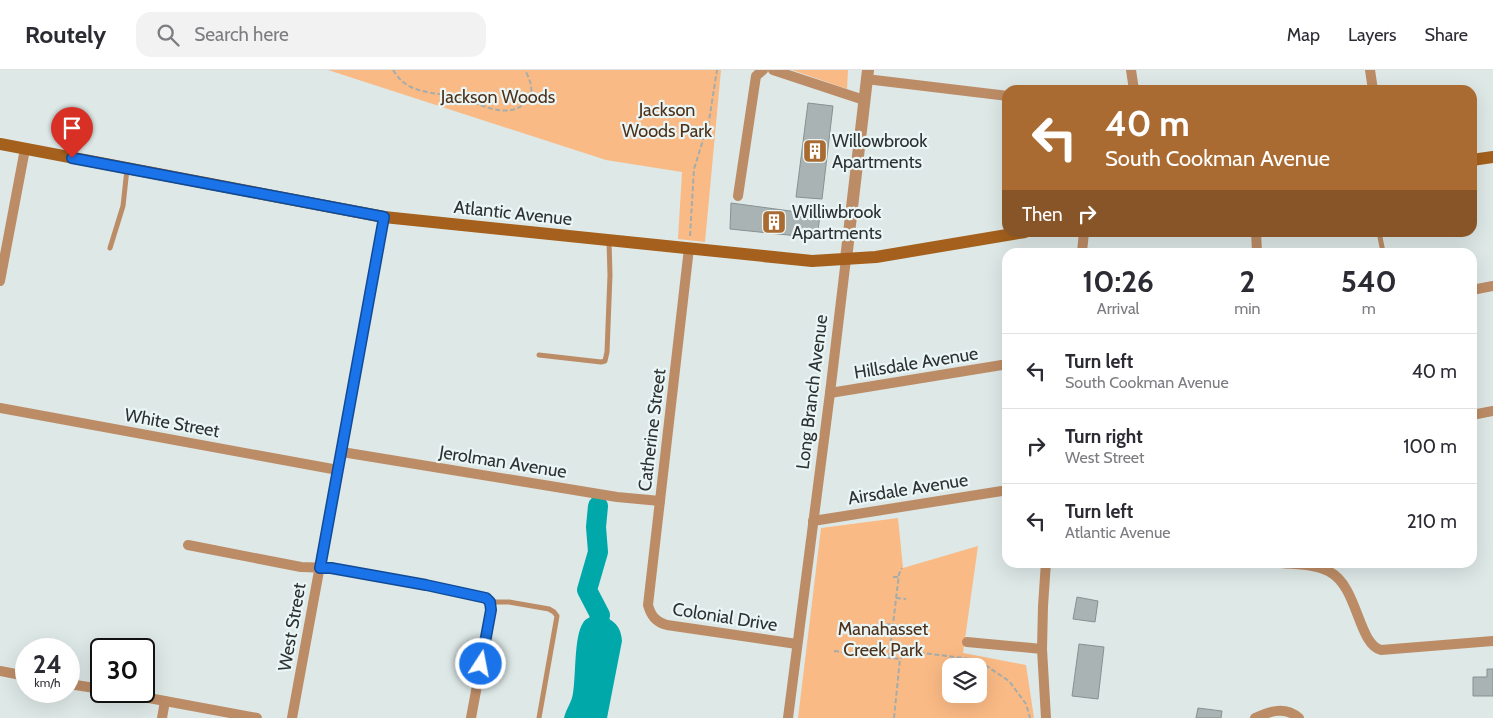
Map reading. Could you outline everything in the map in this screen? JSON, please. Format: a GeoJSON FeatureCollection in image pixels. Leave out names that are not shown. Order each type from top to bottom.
{"type":"FeatureCollection","features":[{"type":"Feature","properties":{"kind":"main road","name":"Atlantic Avenue"},"geometry":{"type":"LineString","coordinates":[[0,144],[384,217],[812,261],[876,257],[1002,236]]}},
{"type":"Feature","properties":{"kind":"main road"},"geometry":{"type":"LineString","coordinates":[[1477,159],[1493,157]]}},
{"type":"Feature","properties":{"kind":"street"},"geometry":{"type":"LineString","coordinates":[[738,196],[756,76],[763,70]]}},
{"type":"Feature","properties":{"kind":"street"},"geometry":{"type":"LineString","coordinates":[[773,70],[864,100]]}},
{"type":"Feature","properties":{"kind":"street"},"geometry":{"type":"LineString","coordinates":[[1131,70],[1133,85]]}},
{"type":"Feature","properties":{"kind":"street"},"geometry":{"type":"LineString","coordinates":[[1370,70],[1372,85]]}},
{"type":"Feature","properties":{"kind":"street"},"geometry":{"type":"LineString","coordinates":[[867,74],[1002,95]]}},
{"type":"Feature","properties":{"kind":"street","name":"Long Branch Avenue"},"geometry":{"type":"LineString","coordinates":[[788,718],[830,393],[867,74]]}},
{"type":"Feature","properties":{"kind":"street"},"geometry":{"type":"LineString","coordinates":[[0,281],[3,244],[25,149]]}},
{"type":"Feature","properties":{"kind":"street","name":"West Street"},"geometry":{"type":"LineString","coordinates":[[292,718],[384,217]]}},
{"type":"Feature","properties":{"kind":"street","name":"Catherine Street"},"geometry":{"type":"LineString","coordinates":[[651,615],[648,605],[689,248]]}},
{"type":"Feature","properties":{"kind":"street"},"geometry":{"type":"LineString","coordinates":[[1477,289],[1493,286]]}},
{"type":"Feature","properties":{"kind":"street","name":"Hillsdale Avenue"},"geometry":{"type":"LineString","coordinates":[[830,393],[1002,365]]}},
{"type":"Feature","properties":{"kind":"street","name":"White Street"},"geometry":{"type":"LineString","coordinates":[[0,408],[338,470]]}},
{"type":"Feature","properties":{"kind":"street"},"geometry":{"type":"LineString","coordinates":[[1477,414],[1493,412]]}},
{"type":"Feature","properties":{"kind":"street","name":"Jerolman Avenue"},"geometry":{"type":"LineString","coordinates":[[342,452],[607,495],[660,501]]}},
{"type":"Feature","properties":{"kind":"street","name":"Airsdale Avenue"},"geometry":{"type":"LineString","coordinates":[[813,521],[1002,491]]}},
{"type":"Feature","properties":{"kind":"street"},"geometry":{"type":"LineString","coordinates":[[188,545],[301,567],[340,570],[481,596],[490,602],[491,610],[471,718]]}},
{"type":"Feature","properties":{"kind":"street"},"geometry":{"type":"LineString","coordinates":[[1046,568],[1042,649],[1046,718]]}},
{"type":"Feature","properties":{"kind":"street"},"geometry":{"type":"LineString","coordinates":[[1313,568],[1328,571],[1344,583],[1370,644],[1377,649],[1493,640]]}},
{"type":"Feature","properties":{"kind":"street","name":"Colonial Drive"},"geometry":{"type":"LineString","coordinates":[[651,615],[658,622],[667,625],[797,644]]}},
{"type":"Feature","properties":{"kind":"street"},"geometry":{"type":"LineString","coordinates":[[966,642],[1042,649]]}},
{"type":"Feature","properties":{"kind":"street"},"geometry":{"type":"LineString","coordinates":[[0,671],[15,674]]}},
{"type":"Feature","properties":{"kind":"street"},"geometry":{"type":"LineString","coordinates":[[155,699],[257,718]]}},
{"type":"Feature","properties":{"kind":"street"},"geometry":{"type":"LineString","coordinates":[[162,718],[165,701]]}},
{"type":"Feature","properties":{"kind":"street"},"geometry":{"type":"LineString","coordinates":[[1254,718],[1278,710],[1299,718]]}},
{"type":"Feature","properties":{"kind":"lane"},"geometry":{"type":"LineString","coordinates":[[110,248],[123,206],[127,169]]}},
{"type":"Feature","properties":{"kind":"lane"},"geometry":{"type":"LineString","coordinates":[[539,355],[601,362],[605,360],[607,352],[610,275],[609,240]]}},
{"type":"Feature","properties":{"kind":"lane"},"geometry":{"type":"LineString","coordinates":[[490,602],[509,602],[549,609],[557,616],[539,718]]}},
{"type":"Feature","properties":{"kind":"path"},"geometry":{"type":"LineString","coordinates":[[393,70],[402,82],[415,89],[460,98],[482,106],[502,110],[522,106],[529,99],[531,82],[525,70]]}},
{"type":"Feature","properties":{"kind":"path"},"geometry":{"type":"LineString","coordinates":[[689,248],[694,169],[709,122],[717,70]]}},
{"type":"Feature","properties":{"kind":"path"},"geometry":{"type":"LineString","coordinates":[[889,658],[896,598],[902,568]]}},
{"type":"Feature","properties":{"kind":"path"},"geometry":{"type":"LineString","coordinates":[[893,577],[899,578]]}},
{"type":"Feature","properties":{"kind":"path"},"geometry":{"type":"LineString","coordinates":[[896,598],[906,599]]}},
{"type":"Feature","properties":{"kind":"path"},"geometry":{"type":"LineString","coordinates":[[887,624],[902,627]]}},
{"type":"Feature","properties":{"kind":"path"},"geometry":{"type":"LineString","coordinates":[[834,651],[900,659]]}},
{"type":"Feature","properties":{"kind":"path"},"geometry":{"type":"LineString","coordinates":[[894,718],[900,659],[907,651],[971,659],[982,663],[1009,681],[1026,704],[1030,718]]}},
{"type":"Feature","properties":{"kind":"green space","name":"Jackson Woods Park"},"geometry":{"type":"Polygon","coordinates":[[[328,70],[721,70],[705,242],[678,239],[682,172],[606,160],[328,70]]]}},
{"type":"Feature","properties":{"kind":"green space"},"geometry":{"type":"Polygon","coordinates":[[[792,70],[848,70],[847,89],[792,70]]]}},
{"type":"Feature","properties":{"kind":"green space","name":"Manahasset Creek Park"},"geometry":{"type":"Polygon","coordinates":[[[898,518],[903,568],[978,546],[963,653],[1026,665],[1034,718],[798,718],[821,528],[898,518]]]}},
{"type":"Feature","properties":{"kind":"water"},"geometry":{"type":"Polygon","coordinates":[[[600,615],[616,624],[622,641],[607,718],[564,718],[574,685],[580,629],[586,620],[600,615]]]}},
{"type":"Feature","properties":{"kind":"building","name":"Willowbrook Apartments"},"geometry":{"type":"Polygon","coordinates":[[[808,103],[833,106],[822,199],[796,197],[808,103]]]}},
{"type":"Feature","properties":{"kind":"building","name":"Williwbrook Apartments"},"geometry":{"type":"Polygon","coordinates":[[[731,203],[820,215],[817,238],[730,229],[731,203]]]}},
{"type":"Feature","properties":{"kind":"building"},"geometry":{"type":"Polygon","coordinates":[[[1077,597],[1098,601],[1095,622],[1073,619],[1077,597]]]}},
{"type":"Feature","properties":{"kind":"building"},"geometry":{"type":"Polygon","coordinates":[[[1079,644],[1104,647],[1098,699],[1072,696],[1079,644]]]}},
{"type":"Feature","properties":{"kind":"building"},"geometry":{"type":"Polygon","coordinates":[[[1487,669],[1493,669],[1493,696],[1473,696],[1473,677],[1487,677],[1487,669]]]}},
{"type":"Feature","properties":{"kind":"building"},"geometry":{"type":"Polygon","coordinates":[[[1198,708],[1222,711],[1221,718],[1196,718],[1198,708]]]}},
{"type":"Feature","properties":{"kind":"waterway"},"geometry":{"type":"LineString","coordinates":[[595,641],[600,615],[587,590],[598,552],[596,527],[598,506]]}},
{"type":"Feature","properties":{"kind":"place","name":"Willowbrook Apartments"},"geometry":{"type":"Point","coordinates":[815,151]}},
{"type":"Feature","properties":{"kind":"place","name":"Williwbrook Apartments"},"geometry":{"type":"Point","coordinates":[774,222]}},
{"type":"Feature","properties":{"kind":"route"},"geometry":{"type":"LineString","coordinates":[[72,158],[384,217],[320,568],[331,568],[407,581],[486,598],[490,602],[491,610],[481,664]]}},
{"type":"Feature","properties":{"kind":"park label","name":"Jackson Woods"},"geometry":{"type":"Point","coordinates":[498,97]}}]}
